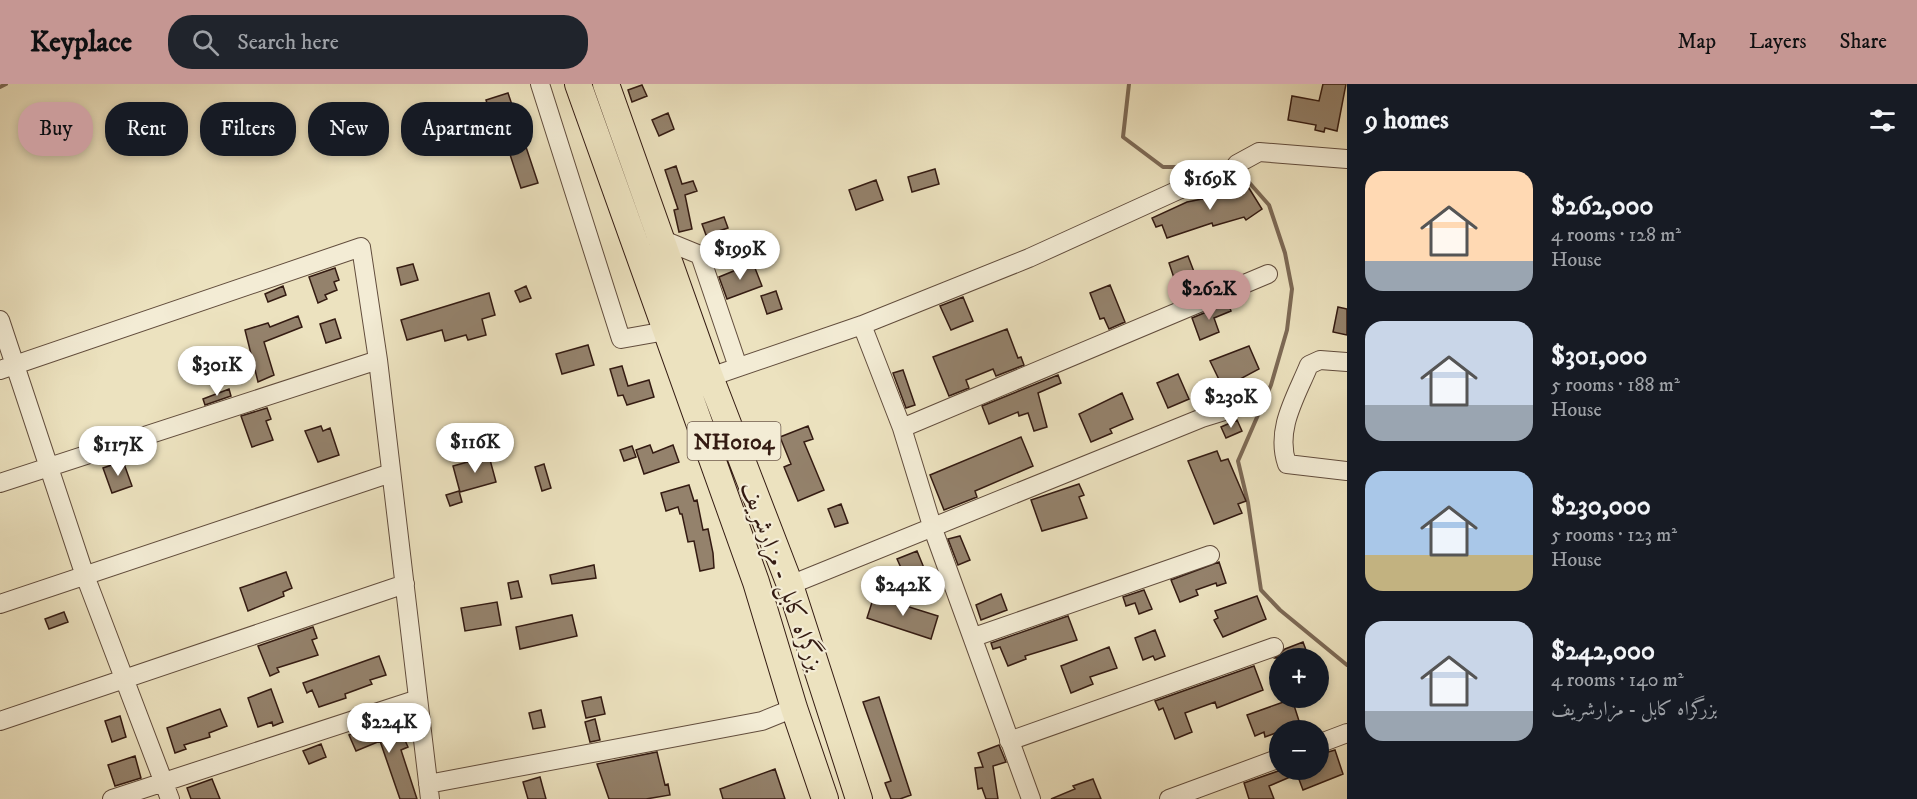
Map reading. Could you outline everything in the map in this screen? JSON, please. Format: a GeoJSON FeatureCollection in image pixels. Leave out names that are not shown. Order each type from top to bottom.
{"type":"FeatureCollection","features":[{"type":"Feature","properties":{"kind":"highway","name":"بزرگراه کابل - مزارشریف"},"geometry":{"type":"LineString","coordinates":[[578,84],[756,582],[794,708],[825,799]]}},
{"type":"Feature","properties":{"kind":"highway","name":"بزرگراه کابل - مزارشریف"},"geometry":{"type":"LineString","coordinates":[[606,84],[710,377],[790,585],[859,799]]}},
{"type":"Feature","properties":{"kind":"street"},"geometry":{"type":"LineString","coordinates":[[540,84],[621,339],[666,331]]}},
{"type":"Feature","properties":{"kind":"street"},"geometry":{"type":"LineString","coordinates":[[710,377],[862,325],[1029,258],[1185,187],[1207,187],[1259,152],[1347,159]]}},
{"type":"Feature","properties":{"kind":"street"},"geometry":{"type":"LineString","coordinates":[[661,239],[700,255],[738,368]]}},
{"type":"Feature","properties":{"kind":"street"},"geometry":{"type":"LineString","coordinates":[[8,368],[362,247],[392,473],[429,792],[762,721],[794,708]]}},
{"type":"Feature","properties":{"kind":"street"},"geometry":{"type":"LineString","coordinates":[[902,428],[1268,274]]}},
{"type":"Feature","properties":{"kind":"street"},"geometry":{"type":"LineString","coordinates":[[0,320],[8,368],[47,466],[84,573],[170,799]]}},
{"type":"Feature","properties":{"kind":"street"},"geometry":{"type":"LineString","coordinates":[[862,325],[902,428],[933,530],[974,637],[1031,799]]}},
{"type":"Feature","properties":{"kind":"street"},"geometry":{"type":"LineString","coordinates":[[0,483],[378,360]]}},
{"type":"Feature","properties":{"kind":"street"},"geometry":{"type":"LineString","coordinates":[[1347,362],[1320,360],[1309,365],[1282,431],[1283,451],[1287,464],[1347,471]]}},
{"type":"Feature","properties":{"kind":"street"},"geometry":{"type":"LineString","coordinates":[[790,585],[933,530],[1202,418],[1247,404]]}},
{"type":"Feature","properties":{"kind":"street"},"geometry":{"type":"LineString","coordinates":[[0,604],[84,573],[392,473]]}},
{"type":"Feature","properties":{"kind":"street"},"geometry":{"type":"LineString","coordinates":[[974,637],[1210,555]]}},
{"type":"Feature","properties":{"kind":"street"},"geometry":{"type":"LineString","coordinates":[[0,721],[405,584]]}},
{"type":"Feature","properties":{"kind":"street"},"geometry":{"type":"LineString","coordinates":[[1009,741],[1274,647]]}},
{"type":"Feature","properties":{"kind":"street"},"geometry":{"type":"LineString","coordinates":[[112,799],[418,699]]}},
{"type":"Feature","properties":{"kind":"street"},"geometry":{"type":"LineString","coordinates":[[1329,740],[1347,733]]}},
{"type":"Feature","properties":{"kind":"street"},"geometry":{"type":"LineString","coordinates":[[1169,799],[1269,762]]}},
{"type":"Feature","properties":{"kind":"building"},"geometry":{"type":"Polygon","coordinates":[[[1323,84],[1346,84],[1337,131],[1325,128],[1324,132],[1315,130],[1316,125],[1288,120],[1292,96],[1319,101],[1323,84]]]}},
{"type":"Feature","properties":{"kind":"building"},"geometry":{"type":"Polygon","coordinates":[[[642,85],[647,96],[632,102],[628,90],[642,85]]]}},
{"type":"Feature","properties":{"kind":"building"},"geometry":{"type":"Polygon","coordinates":[[[508,93],[511,102],[487,102],[486,100],[508,93]]]}},
{"type":"Feature","properties":{"kind":"building"},"geometry":{"type":"Polygon","coordinates":[[[668,113],[674,129],[659,136],[652,120],[668,113]]]}},
{"type":"Feature","properties":{"kind":"building"},"geometry":{"type":"Polygon","coordinates":[[[510,156],[529,156],[538,183],[521,188],[510,156]]]}},
{"type":"Feature","properties":{"kind":"building"},"geometry":{"type":"Polygon","coordinates":[[[676,166],[682,184],[693,181],[697,191],[685,195],[692,229],[679,232],[674,210],[678,209],[665,170],[676,166]]]}},
{"type":"Feature","properties":{"kind":"building"},"geometry":{"type":"Polygon","coordinates":[[[935,169],[939,184],[912,192],[908,177],[935,169]]]}},
{"type":"Feature","properties":{"kind":"building"},"geometry":{"type":"Polygon","coordinates":[[[1242,177],[1262,209],[1246,220],[1244,217],[1213,226],[1212,223],[1167,238],[1162,225],[1156,227],[1152,218],[1187,202],[1212,197],[1232,187],[1242,177]]]}},
{"type":"Feature","properties":{"kind":"building"},"geometry":{"type":"Polygon","coordinates":[[[876,180],[883,200],[856,210],[849,190],[876,180]]]}},
{"type":"Feature","properties":{"kind":"building"},"geometry":{"type":"Polygon","coordinates":[[[724,217],[728,228],[706,235],[702,224],[724,217]]]}},
{"type":"Feature","properties":{"kind":"building"},"geometry":{"type":"Polygon","coordinates":[[[1188,256],[1196,277],[1176,284],[1169,263],[1188,256]]]}},
{"type":"Feature","properties":{"kind":"building"},"geometry":{"type":"Polygon","coordinates":[[[753,263],[762,286],[727,299],[719,277],[753,263]]]}},
{"type":"Feature","properties":{"kind":"building"},"geometry":{"type":"Polygon","coordinates":[[[413,264],[418,280],[401,285],[397,268],[413,264]]]}},
{"type":"Feature","properties":{"kind":"building"},"geometry":{"type":"Polygon","coordinates":[[[335,268],[339,280],[334,282],[337,290],[325,295],[327,299],[318,303],[309,277],[335,268]]]}},
{"type":"Feature","properties":{"kind":"building"},"geometry":{"type":"Polygon","coordinates":[[[1110,285],[1125,322],[1109,329],[1104,318],[1100,319],[1090,293],[1110,285]]]}},
{"type":"Feature","properties":{"kind":"building"},"geometry":{"type":"Polygon","coordinates":[[[283,286],[286,295],[268,302],[265,294],[283,286]]]}},
{"type":"Feature","properties":{"kind":"building"},"geometry":{"type":"Polygon","coordinates":[[[526,286],[531,298],[520,302],[515,291],[526,286]]]}},
{"type":"Feature","properties":{"kind":"building"},"geometry":{"type":"Polygon","coordinates":[[[776,291],[782,309],[767,314],[761,296],[776,291]]]}},
{"type":"Feature","properties":{"kind":"building"},"geometry":{"type":"Polygon","coordinates":[[[489,293],[495,315],[482,319],[486,335],[468,340],[466,335],[445,341],[442,330],[407,340],[401,320],[489,293]]]}},
{"type":"Feature","properties":{"kind":"building"},"geometry":{"type":"Polygon","coordinates":[[[963,297],[973,321],[951,330],[940,306],[963,297]]]}},
{"type":"Feature","properties":{"kind":"building"},"geometry":{"type":"Polygon","coordinates":[[[1228,303],[1231,311],[1214,318],[1219,332],[1200,340],[1192,318],[1228,303]]]}},
{"type":"Feature","properties":{"kind":"building"},"geometry":{"type":"Polygon","coordinates":[[[1338,307],[1347,309],[1347,335],[1333,332],[1338,307]]]}},
{"type":"Feature","properties":{"kind":"building"},"geometry":{"type":"Polygon","coordinates":[[[298,316],[302,327],[264,342],[274,375],[258,382],[245,330],[268,323],[270,327],[298,316]]]}},
{"type":"Feature","properties":{"kind":"building"},"geometry":{"type":"Polygon","coordinates":[[[335,319],[341,338],[326,343],[320,324],[335,319]]]}},
{"type":"Feature","properties":{"kind":"building"},"geometry":{"type":"Polygon","coordinates":[[[1007,329],[1018,358],[1021,357],[1024,365],[996,376],[993,369],[966,380],[969,388],[949,396],[933,357],[1007,329]]]}},
{"type":"Feature","properties":{"kind":"building"},"geometry":{"type":"Polygon","coordinates":[[[588,345],[594,365],[562,374],[556,354],[588,345]]]}},
{"type":"Feature","properties":{"kind":"building"},"geometry":{"type":"Polygon","coordinates":[[[1249,346],[1259,369],[1240,379],[1247,393],[1228,398],[1210,361],[1249,346]]]}},
{"type":"Feature","properties":{"kind":"building"},"geometry":{"type":"Polygon","coordinates":[[[622,366],[628,386],[649,380],[654,397],[627,405],[623,395],[618,396],[610,369],[622,366]]]}},
{"type":"Feature","properties":{"kind":"building"},"geometry":{"type":"Polygon","coordinates":[[[903,370],[915,405],[906,408],[893,373],[903,370]]]}},
{"type":"Feature","properties":{"kind":"building"},"geometry":{"type":"Polygon","coordinates":[[[1178,374],[1189,399],[1168,408],[1157,383],[1178,374]]]}},
{"type":"Feature","properties":{"kind":"building"},"geometry":{"type":"Polygon","coordinates":[[[1058,375],[1061,383],[1038,393],[1047,427],[1034,431],[1028,413],[1019,416],[1018,412],[989,424],[982,406],[1058,375]]]}},
{"type":"Feature","properties":{"kind":"building"},"geometry":{"type":"Polygon","coordinates":[[[229,389],[231,396],[205,405],[203,399],[229,389]]]}},
{"type":"Feature","properties":{"kind":"building"},"geometry":{"type":"Polygon","coordinates":[[[1122,393],[1133,419],[1110,429],[1112,433],[1091,442],[1079,414],[1122,393]]]}},
{"type":"Feature","properties":{"kind":"building"},"geometry":{"type":"Polygon","coordinates":[[[267,408],[271,419],[266,421],[273,440],[252,447],[241,416],[267,408]]]}},
{"type":"Feature","properties":{"kind":"building"},"geometry":{"type":"Polygon","coordinates":[[[1237,420],[1242,431],[1226,438],[1221,427],[1237,420]]]}},
{"type":"Feature","properties":{"kind":"building"},"geometry":{"type":"Polygon","coordinates":[[[321,426],[323,431],[330,428],[339,455],[318,462],[305,431],[321,426]]]}},
{"type":"Feature","properties":{"kind":"building"},"geometry":{"type":"Polygon","coordinates":[[[808,426],[813,439],[804,442],[824,490],[798,501],[784,467],[791,464],[780,437],[808,426]]]}},
{"type":"Feature","properties":{"kind":"building"},"geometry":{"type":"Polygon","coordinates":[[[1021,437],[1033,466],[975,491],[977,497],[944,510],[930,475],[1021,437]]]}},
{"type":"Feature","properties":{"kind":"building"},"geometry":{"type":"Polygon","coordinates":[[[650,445],[653,453],[673,445],[679,462],[644,474],[636,450],[650,445]]]}},
{"type":"Feature","properties":{"kind":"building"},"geometry":{"type":"Polygon","coordinates":[[[632,446],[636,457],[624,461],[620,450],[632,446]]]}},
{"type":"Feature","properties":{"kind":"building"},"geometry":{"type":"Polygon","coordinates":[[[1217,451],[1221,461],[1228,459],[1246,501],[1238,504],[1242,513],[1214,524],[1188,461],[1217,451]]]}},
{"type":"Feature","properties":{"kind":"building"},"geometry":{"type":"Polygon","coordinates":[[[489,456],[496,482],[460,492],[453,466],[489,456]]]}},
{"type":"Feature","properties":{"kind":"building"},"geometry":{"type":"Polygon","coordinates":[[[123,461],[132,486],[112,493],[103,468],[123,461]]]}},
{"type":"Feature","properties":{"kind":"building"},"geometry":{"type":"Polygon","coordinates":[[[544,464],[551,488],[542,491],[535,467],[544,464]]]}},
{"type":"Feature","properties":{"kind":"building"},"geometry":{"type":"Polygon","coordinates":[[[1079,484],[1084,495],[1079,497],[1087,518],[1042,531],[1031,500],[1079,484]]]}},
{"type":"Feature","properties":{"kind":"building"},"geometry":{"type":"Polygon","coordinates":[[[689,485],[694,501],[697,500],[703,530],[708,529],[713,553],[714,568],[700,571],[694,541],[688,542],[682,514],[678,507],[666,511],[661,493],[689,485]]]}},
{"type":"Feature","properties":{"kind":"building"},"geometry":{"type":"Polygon","coordinates":[[[459,491],[462,502],[450,506],[446,495],[459,491]]]}},
{"type":"Feature","properties":{"kind":"building"},"geometry":{"type":"Polygon","coordinates":[[[841,504],[848,523],[835,527],[828,509],[841,504]]]}},
{"type":"Feature","properties":{"kind":"building"},"geometry":{"type":"Polygon","coordinates":[[[960,536],[970,560],[958,565],[948,539],[960,536]]]}},
{"type":"Feature","properties":{"kind":"building"},"geometry":{"type":"Polygon","coordinates":[[[917,551],[931,585],[919,590],[914,578],[907,581],[897,559],[917,551]]]}},
{"type":"Feature","properties":{"kind":"building"},"geometry":{"type":"Polygon","coordinates":[[[1219,562],[1226,583],[1217,586],[1216,583],[1196,590],[1198,595],[1180,602],[1171,580],[1219,562]]]}},
{"type":"Feature","properties":{"kind":"building"},"geometry":{"type":"Polygon","coordinates":[[[594,565],[596,578],[552,584],[550,575],[594,565]]]}},
{"type":"Feature","properties":{"kind":"building"},"geometry":{"type":"Polygon","coordinates":[[[286,572],[292,588],[283,592],[284,596],[248,611],[240,588],[286,572]]]}},
{"type":"Feature","properties":{"kind":"building"},"geometry":{"type":"Polygon","coordinates":[[[518,581],[522,597],[511,599],[508,583],[518,581]]]}},
{"type":"Feature","properties":{"kind":"building"},"geometry":{"type":"Polygon","coordinates":[[[1144,590],[1152,609],[1139,614],[1135,603],[1126,606],[1123,597],[1144,590]]]}},
{"type":"Feature","properties":{"kind":"building"},"geometry":{"type":"Polygon","coordinates":[[[1001,594],[1007,610],[981,620],[976,605],[1001,594]]]}},
{"type":"Feature","properties":{"kind":"building"},"geometry":{"type":"Polygon","coordinates":[[[874,596],[938,616],[931,639],[867,618],[874,596]]]}},
{"type":"Feature","properties":{"kind":"building"},"geometry":{"type":"Polygon","coordinates":[[[1257,596],[1266,619],[1223,637],[1214,620],[1218,618],[1215,611],[1257,596]]]}},
{"type":"Feature","properties":{"kind":"building"},"geometry":{"type":"Polygon","coordinates":[[[497,602],[501,625],[465,631],[461,608],[497,602]]]}},
{"type":"Feature","properties":{"kind":"building"},"geometry":{"type":"Polygon","coordinates":[[[64,612],[68,622],[49,629],[45,619],[64,612]]]}},
{"type":"Feature","properties":{"kind":"building"},"geometry":{"type":"Polygon","coordinates":[[[572,615],[577,636],[520,649],[516,627],[572,615]]]}},
{"type":"Feature","properties":{"kind":"building"},"geometry":{"type":"Polygon","coordinates":[[[1068,616],[1077,640],[1025,656],[1026,659],[1008,666],[1000,647],[993,649],[991,643],[1068,616]]]}},
{"type":"Feature","properties":{"kind":"building"},"geometry":{"type":"Polygon","coordinates":[[[313,627],[317,638],[312,640],[318,655],[277,668],[279,672],[270,676],[258,646],[313,627]]]}},
{"type":"Feature","properties":{"kind":"building"},"geometry":{"type":"Polygon","coordinates":[[[1155,630],[1165,656],[1155,660],[1153,656],[1143,660],[1135,638],[1155,630]]]}},
{"type":"Feature","properties":{"kind":"building"},"geometry":{"type":"Polygon","coordinates":[[[1303,642],[1305,648],[1288,648],[1303,642]]]}},
{"type":"Feature","properties":{"kind":"building"},"geometry":{"type":"Polygon","coordinates":[[[1109,647],[1117,668],[1090,677],[1093,684],[1071,693],[1061,666],[1109,647]]]}},
{"type":"Feature","properties":{"kind":"building"},"geometry":{"type":"Polygon","coordinates":[[[379,656],[386,675],[370,680],[372,684],[345,694],[346,698],[319,707],[312,690],[307,693],[303,683],[379,656]]]}},
{"type":"Feature","properties":{"kind":"building"},"geometry":{"type":"Polygon","coordinates":[[[1254,666],[1263,690],[1217,708],[1215,702],[1185,713],[1192,732],[1175,739],[1163,708],[1159,710],[1155,701],[1254,666]]]}},
{"type":"Feature","properties":{"kind":"building"},"geometry":{"type":"Polygon","coordinates":[[[271,689],[283,722],[273,726],[272,722],[258,727],[248,698],[271,689]]]}},
{"type":"Feature","properties":{"kind":"building"},"geometry":{"type":"Polygon","coordinates":[[[601,697],[605,714],[586,718],[582,701],[601,697]]]}},
{"type":"Feature","properties":{"kind":"building"},"geometry":{"type":"Polygon","coordinates":[[[879,697],[911,795],[900,799],[891,799],[885,783],[891,781],[863,702],[879,697]]]}},
{"type":"Feature","properties":{"kind":"building"},"geometry":{"type":"Polygon","coordinates":[[[1269,707],[1295,708],[1299,720],[1269,720],[1269,736],[1265,737],[1264,732],[1255,736],[1247,715],[1269,707]]]}},
{"type":"Feature","properties":{"kind":"building"},"geometry":{"type":"Polygon","coordinates":[[[220,709],[227,726],[209,733],[210,737],[184,745],[186,749],[175,753],[167,728],[220,709]]]}},
{"type":"Feature","properties":{"kind":"building"},"geometry":{"type":"Polygon","coordinates":[[[541,710],[545,727],[533,729],[529,713],[541,710]]]}},
{"type":"Feature","properties":{"kind":"building"},"geometry":{"type":"Polygon","coordinates":[[[120,716],[126,737],[112,742],[105,721],[120,716]]]}},
{"type":"Feature","properties":{"kind":"building"},"geometry":{"type":"Polygon","coordinates":[[[394,719],[401,740],[404,738],[408,747],[401,750],[417,799],[400,799],[380,741],[356,751],[349,735],[394,719]]]}},
{"type":"Feature","properties":{"kind":"building"},"geometry":{"type":"Polygon","coordinates":[[[595,719],[600,740],[590,742],[585,722],[595,719]]]}},
{"type":"Feature","properties":{"kind":"building"},"geometry":{"type":"Polygon","coordinates":[[[321,744],[326,757],[309,764],[303,751],[321,744]]]}},
{"type":"Feature","properties":{"kind":"building"},"geometry":{"type":"Polygon","coordinates":[[[999,745],[1006,762],[993,766],[998,799],[986,799],[982,788],[978,789],[975,768],[983,767],[978,753],[999,745]]]}},
{"type":"Feature","properties":{"kind":"building"},"geometry":{"type":"Polygon","coordinates":[[[1335,750],[1343,774],[1329,780],[1329,752],[1335,750]]]}},
{"type":"Feature","properties":{"kind":"building"},"geometry":{"type":"Polygon","coordinates":[[[657,752],[665,785],[668,784],[670,795],[646,799],[609,799],[597,764],[657,752]]]}},
{"type":"Feature","properties":{"kind":"building"},"geometry":{"type":"Polygon","coordinates":[[[135,756],[141,778],[115,786],[108,765],[135,756]]]}},
{"type":"Feature","properties":{"kind":"building"},"geometry":{"type":"Polygon","coordinates":[[[775,769],[785,799],[723,799],[720,789],[775,769]]]}},
{"type":"Feature","properties":{"kind":"building"},"geometry":{"type":"Polygon","coordinates":[[[1269,774],[1269,780],[1283,780],[1269,786],[1274,799],[1249,799],[1244,783],[1269,774]]]}},
{"type":"Feature","properties":{"kind":"building"},"geometry":{"type":"Polygon","coordinates":[[[540,777],[546,799],[528,799],[523,782],[540,777]]]}},
{"type":"Feature","properties":{"kind":"building"},"geometry":{"type":"Polygon","coordinates":[[[212,779],[220,799],[191,799],[187,788],[212,779]]]}},
{"type":"Feature","properties":{"kind":"building"},"geometry":{"type":"Polygon","coordinates":[[[1093,779],[1101,799],[1051,799],[1075,789],[1073,786],[1093,779]]]}},
{"type":"Feature","properties":{"kind":"building"},"geometry":{"type":"Polygon","coordinates":[[[1299,780],[1328,780],[1303,790],[1299,780]]]}},
{"type":"Feature","properties":{"kind":"waterway"},"geometry":{"type":"LineString","coordinates":[[0,87],[6,84]]}},
{"type":"Feature","properties":{"kind":"waterway"},"geometry":{"type":"LineString","coordinates":[[1129,84],[1123,137],[1163,167],[1226,167]]}},
{"type":"Feature","properties":{"kind":"waterway"},"geometry":{"type":"LineString","coordinates":[[1239,171],[1269,205],[1285,253],[1292,289],[1287,330],[1271,385],[1238,461],[1248,503],[1261,590],[1280,610],[1347,665]]}}]}
